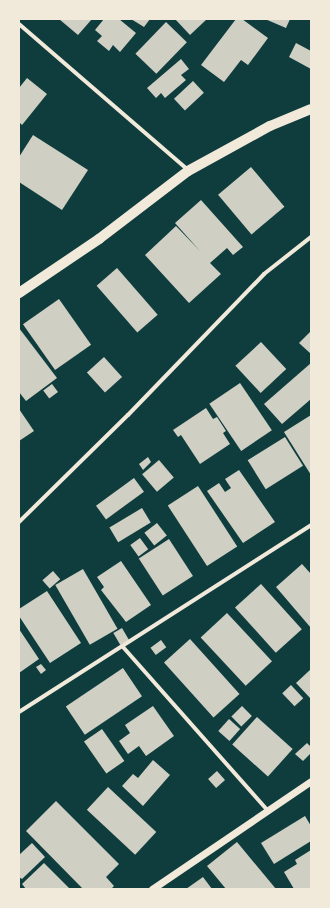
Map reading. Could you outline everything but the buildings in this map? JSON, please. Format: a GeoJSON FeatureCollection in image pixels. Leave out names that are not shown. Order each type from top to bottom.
{"type":"FeatureCollection","features":[{"type":"Feature","properties":{"kind":"main road"},"geometry":{"type":"LineString","coordinates":[[19,293],[99,239],[188,170],[270,126],[311,109]]}},
{"type":"Feature","properties":{"kind":"street"},"geometry":{"type":"LineString","coordinates":[[19,24],[188,170]]}},
{"type":"Feature","properties":{"kind":"street"},"geometry":{"type":"LineString","coordinates":[[19,522],[128,415],[264,274],[311,237]]}},
{"type":"Feature","properties":{"kind":"street"},"geometry":{"type":"LineString","coordinates":[[19,712],[311,525]]}},
{"type":"Feature","properties":{"kind":"street"},"geometry":{"type":"LineString","coordinates":[[123,646],[268,810]]}},
{"type":"Feature","properties":{"kind":"street"},"geometry":{"type":"LineString","coordinates":[[152,889],[311,781]]}}]}
